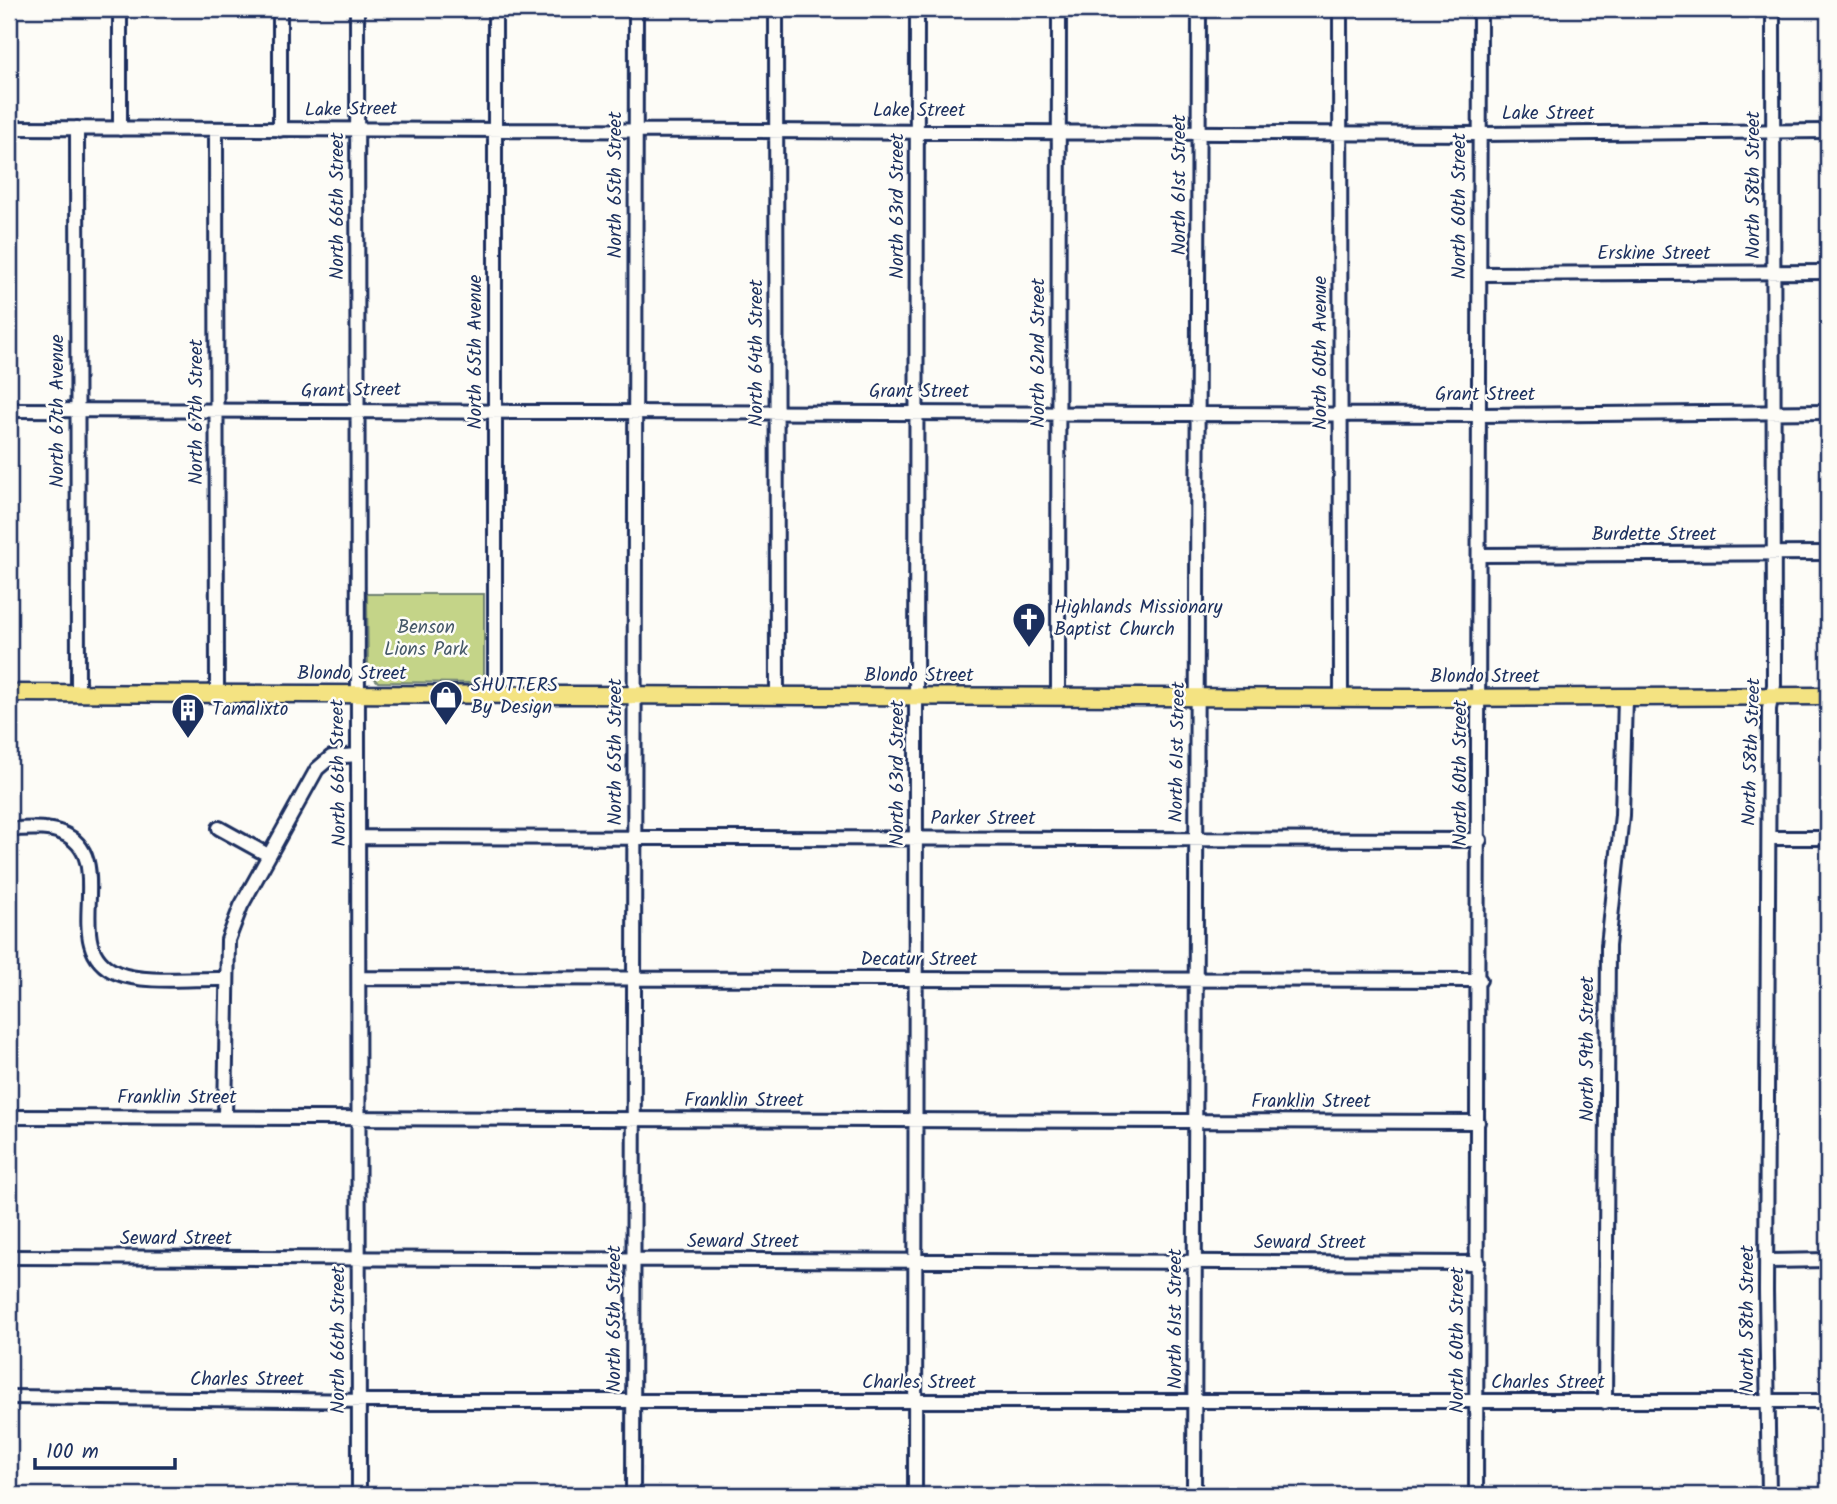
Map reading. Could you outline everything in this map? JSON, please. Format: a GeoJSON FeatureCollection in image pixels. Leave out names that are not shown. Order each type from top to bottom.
{"type":"FeatureCollection","features":[{"type":"Feature","properties":{"kind":"main road","name":"Blondo Street"},"geometry":{"type":"LineString","coordinates":[[9,693],[1198,698],[1828,696]]}},
{"type":"Feature","properties":{"kind":"street"},"geometry":{"type":"LineString","coordinates":[[120,9],[120,129]]}},
{"type":"Feature","properties":{"kind":"street"},"geometry":{"type":"LineString","coordinates":[[280,9],[280,130]]}},
{"type":"Feature","properties":{"kind":"street","name":"North 66th Street"},"geometry":{"type":"LineString","coordinates":[[357,9],[359,1495]]}},
{"type":"Feature","properties":{"kind":"street","name":"North 65th Avenue"},"geometry":{"type":"LineString","coordinates":[[495,9],[495,695]]}},
{"type":"Feature","properties":{"kind":"street","name":"North 65th Street"},"geometry":{"type":"LineString","coordinates":[[633,1495],[636,9]]}},
{"type":"Feature","properties":{"kind":"street","name":"North 64th Street"},"geometry":{"type":"LineString","coordinates":[[776,9],[777,696]]}},
{"type":"Feature","properties":{"kind":"street","name":"North 63rd Street"},"geometry":{"type":"LineString","coordinates":[[915,1495],[917,9]]}},
{"type":"Feature","properties":{"kind":"street","name":"North 62nd Street"},"geometry":{"type":"LineString","coordinates":[[1058,697],[1059,9]]}},
{"type":"Feature","properties":{"kind":"street","name":"North 61st Street"},"geometry":{"type":"LineString","coordinates":[[1194,1495],[1199,9]]}},
{"type":"Feature","properties":{"kind":"street","name":"North 60th Avenue"},"geometry":{"type":"LineString","coordinates":[[1340,9],[1340,698]]}},
{"type":"Feature","properties":{"kind":"street","name":"North 60th Street"},"geometry":{"type":"LineString","coordinates":[[1476,1495],[1480,980],[1480,9]]}},
{"type":"Feature","properties":{"kind":"street","name":"North 58th Street"},"geometry":{"type":"LineString","coordinates":[[1769,1495],[1766,1261],[1769,709],[1772,696],[1773,553],[1773,9]]}},
{"type":"Feature","properties":{"kind":"street","name":"Lake Street"},"geometry":{"type":"LineString","coordinates":[[9,128],[776,129],[1480,134],[1828,131]]}},
{"type":"Feature","properties":{"kind":"street","name":"North 67th Avenue"},"geometry":{"type":"LineString","coordinates":[[77,128],[78,694]]}},
{"type":"Feature","properties":{"kind":"street","name":"North 67th Street"},"geometry":{"type":"LineString","coordinates":[[216,129],[217,695]]}},
{"type":"Feature","properties":{"kind":"street","name":"Erskine Street"},"geometry":{"type":"LineString","coordinates":[[1480,274],[1828,272]]}},
{"type":"Feature","properties":{"kind":"street","name":"Grant Street"},"geometry":{"type":"LineString","coordinates":[[9,410],[1480,415],[1828,412]]}},
{"type":"Feature","properties":{"kind":"street","name":"Burdette Street"},"geometry":{"type":"LineString","coordinates":[[1480,555],[1828,552]]}},
{"type":"Feature","properties":{"kind":"street","name":"North 59th Street"},"geometry":{"type":"LineString","coordinates":[[1605,1402],[1608,946],[1623,802],[1625,697]]}},
{"type":"Feature","properties":{"kind":"street"},"geometry":{"type":"LineString","coordinates":[[225,1117],[225,978],[231,928],[268,855],[317,769],[331,757],[358,755]]}},
{"type":"Feature","properties":{"kind":"street"},"geometry":{"type":"LineString","coordinates":[[219,828],[268,855]]}},
{"type":"Feature","properties":{"kind":"street"},"geometry":{"type":"LineString","coordinates":[[9,829],[52,830],[68,836],[81,848],[88,867],[89,938],[96,955],[111,971],[133,977],[225,978]]}},
{"type":"Feature","properties":{"kind":"street","name":"Parker Street"},"geometry":{"type":"LineString","coordinates":[[359,836],[1480,840]]}},
{"type":"Feature","properties":{"kind":"street"},"geometry":{"type":"LineString","coordinates":[[1769,838],[1828,838]]}},
{"type":"Feature","properties":{"kind":"street","name":"Decatur Street"},"geometry":{"type":"LineString","coordinates":[[359,978],[1480,980]]}},
{"type":"Feature","properties":{"kind":"street","name":"Franklin Street"},"geometry":{"type":"LineString","coordinates":[[9,1117],[1478,1122]]}},
{"type":"Feature","properties":{"kind":"street","name":"Seward Street"},"geometry":{"type":"LineString","coordinates":[[9,1257],[1478,1263]]}},
{"type":"Feature","properties":{"kind":"street"},"geometry":{"type":"LineString","coordinates":[[1766,1261],[1828,1261]]}},
{"type":"Feature","properties":{"kind":"street","name":"Charles Street"},"geometry":{"type":"LineString","coordinates":[[9,1397],[634,1402],[1828,1401]]}},
{"type":"Feature","properties":{"kind":"green space","name":"Benson Lions Park"},"geometry":{"type":"Polygon","coordinates":[[[367,594],[484,594],[484,679],[476,683],[378,682],[368,672],[367,594]]]}},
{"type":"Feature","properties":{"kind":"place","name":"Highlands Missionary Baptist Church"},"geometry":{"type":"Point","coordinates":[1029,649]}},
{"type":"Feature","properties":{"kind":"place","name":"SHUTTERS By Design"},"geometry":{"type":"Point","coordinates":[446,727]}},
{"type":"Feature","properties":{"kind":"place","name":"Tamalixto"},"geometry":{"type":"Point","coordinates":[188,740]}}]}
